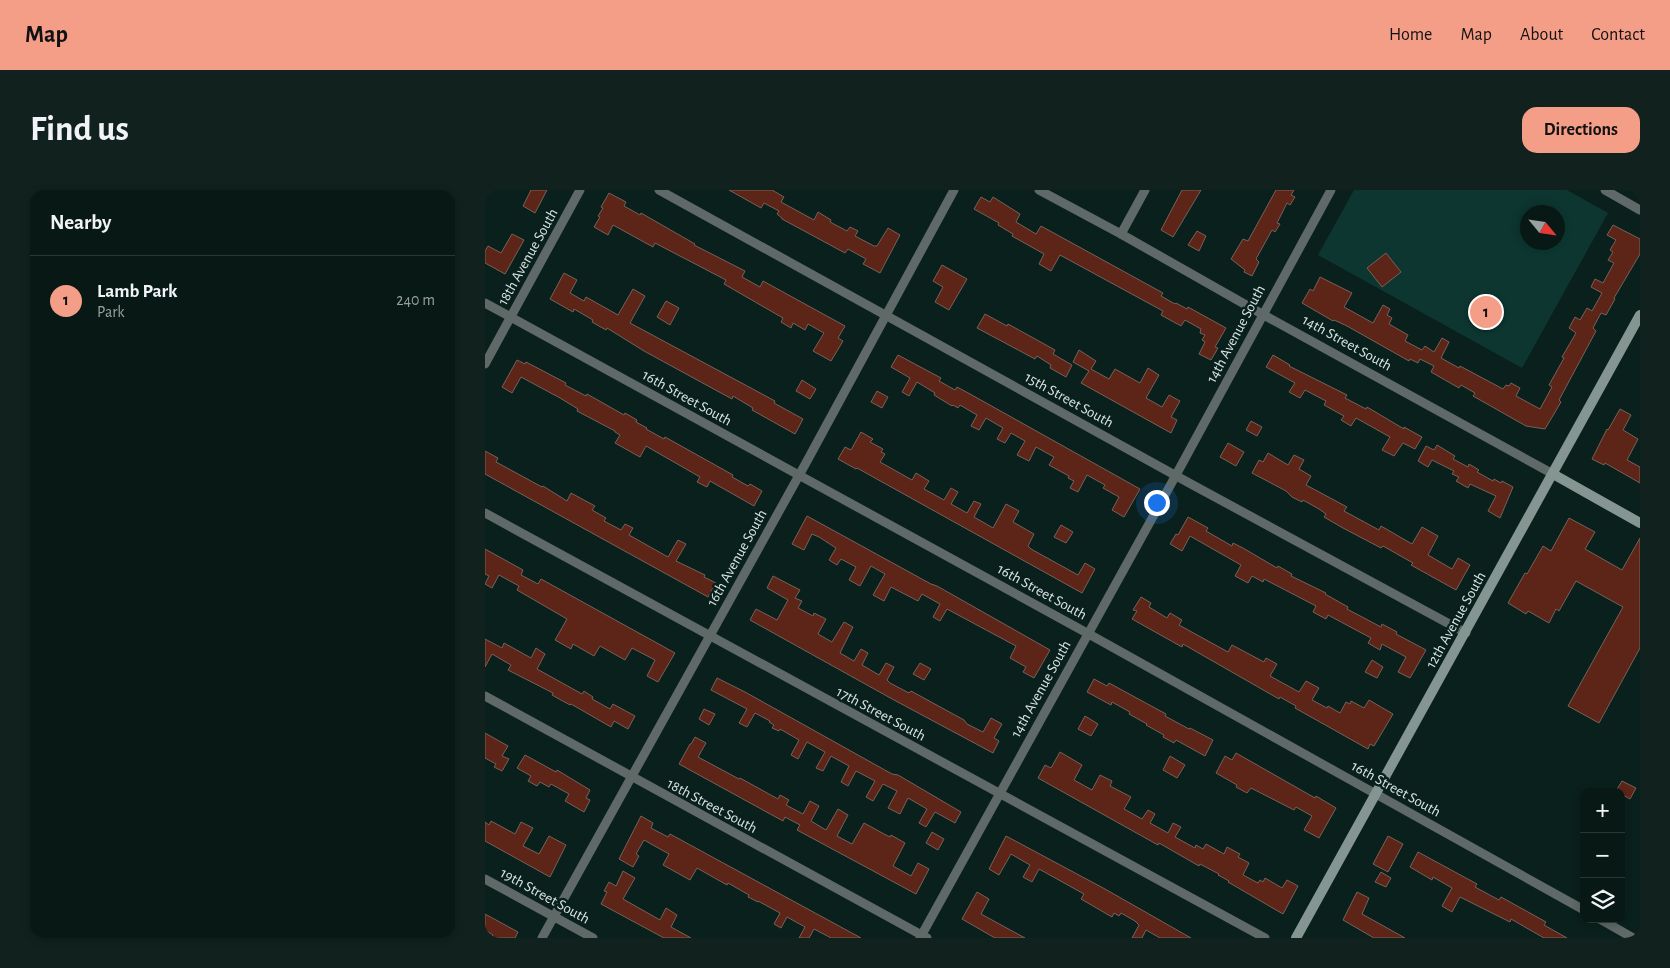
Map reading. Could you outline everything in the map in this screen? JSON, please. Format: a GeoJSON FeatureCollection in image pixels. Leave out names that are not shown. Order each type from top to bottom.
{"type":"FeatureCollection","features":[{"type":"Feature","properties":{"kind":"street","name":"18th Avenue South"},"geometry":{"type":"LineString","coordinates":[[485,364],[580,190]]}},
{"type":"Feature","properties":{"kind":"street","name":"15th Street South"},"geometry":{"type":"LineString","coordinates":[[659,190],[1466,633]]}},
{"type":"Feature","properties":{"kind":"street","name":"16th Avenue South"},"geometry":{"type":"LineString","coordinates":[[542,938],[799,475],[954,190]]}},
{"type":"Feature","properties":{"kind":"street","name":"14th Street South"},"geometry":{"type":"LineString","coordinates":[[1039,190],[1640,523]]}},
{"type":"Feature","properties":{"kind":"street"},"geometry":{"type":"LineString","coordinates":[[1121,234],[1145,190]]}},
{"type":"Feature","properties":{"kind":"street","name":"14th Avenue South"},"geometry":{"type":"LineString","coordinates":[[923,937],[1087,633],[1176,475],[1331,190]]}},
{"type":"Feature","properties":{"kind":"street"},"geometry":{"type":"LineString","coordinates":[[1605,190],[1640,210]]}},
{"type":"Feature","properties":{"kind":"street","name":"16th Street South"},"geometry":{"type":"LineString","coordinates":[[485,302],[1087,633],[1580,908]]}},
{"type":"Feature","properties":{"kind":"street","name":"12th Avenue South"},"geometry":{"type":"LineString","coordinates":[[1301,936],[1376,793],[1640,315]]}},
{"type":"Feature","properties":{"kind":"street","name":"17th Street South"},"geometry":{"type":"LineString","coordinates":[[485,513],[1265,938]]}},
{"type":"Feature","properties":{"kind":"street","name":"18th Street South"},"geometry":{"type":"LineString","coordinates":[[485,696],[923,937]]}},
{"type":"Feature","properties":{"kind":"street","name":"19th Street South"},"geometry":{"type":"LineString","coordinates":[[485,879],[593,938]]}},
{"type":"Feature","properties":{"kind":"street"},"geometry":{"type":"LineString","coordinates":[[1607,923],[1633,938]]}},
{"type":"Feature","properties":{"kind":"green space"},"geometry":{"type":"Polygon","coordinates":[[[1354,190],[1567,190],[1608,213],[1522,368],[1318,255],[1354,190]]]}},
{"type":"Feature","properties":{"kind":"building"},"geometry":{"type":"Polygon","coordinates":[[[531,190],[547,190],[535,213],[523,206],[531,190]]]}},
{"type":"Feature","properties":{"kind":"building"},"geometry":{"type":"Polygon","coordinates":[[[729,190],[772,190],[784,197],[781,202],[814,220],[818,212],[831,220],[830,222],[847,231],[850,227],[858,231],[855,236],[874,246],[877,246],[888,228],[900,235],[880,273],[863,264],[866,259],[848,249],[845,253],[782,219],[777,214],[779,211],[764,203],[761,208],[729,190]]]}},
{"type":"Feature","properties":{"kind":"building"},"geometry":{"type":"Polygon","coordinates":[[[1182,190],[1201,190],[1173,237],[1161,230],[1182,190]]]}},
{"type":"Feature","properties":{"kind":"building"},"geometry":{"type":"Polygon","coordinates":[[[1276,190],[1294,190],[1291,195],[1295,197],[1290,205],[1287,203],[1277,223],[1280,224],[1275,232],[1272,230],[1256,259],[1259,262],[1252,276],[1244,272],[1245,270],[1231,259],[1243,239],[1248,241],[1276,190]]]}},
{"type":"Feature","properties":{"kind":"building"},"geometry":{"type":"Polygon","coordinates":[[[609,193],[626,202],[624,206],[640,215],[641,213],[694,245],[745,271],[742,277],[760,287],[763,281],[845,326],[838,338],[843,341],[831,361],[813,351],[824,333],[808,324],[805,330],[793,323],[791,328],[781,322],[783,318],[724,284],[726,280],[655,243],[653,247],[613,225],[608,235],[594,227],[600,217],[598,216],[603,208],[601,207],[609,193]]]}},
{"type":"Feature","properties":{"kind":"building"},"geometry":{"type":"Polygon","coordinates":[[[981,197],[990,202],[993,197],[1020,214],[1016,222],[1036,234],[1041,226],[1163,293],[1161,296],[1175,304],[1187,309],[1188,307],[1226,328],[1215,347],[1218,348],[1211,360],[1199,354],[1205,342],[1202,340],[1205,335],[1200,333],[1201,329],[1185,320],[1181,326],[1161,315],[1163,311],[1060,255],[1051,271],[1039,264],[1044,254],[1012,236],[1013,234],[998,225],[999,223],[974,209],[981,197]]]}},
{"type":"Feature","properties":{"kind":"building"},"geometry":{"type":"Polygon","coordinates":[[[1613,225],[1640,239],[1640,254],[1606,315],[1601,313],[1593,328],[1596,331],[1559,400],[1561,402],[1545,429],[1526,426],[1473,396],[1475,393],[1461,385],[1459,388],[1431,372],[1434,366],[1420,359],[1418,363],[1410,359],[1409,361],[1302,303],[1310,289],[1313,291],[1320,277],[1352,293],[1344,307],[1373,323],[1383,305],[1390,309],[1387,315],[1392,318],[1389,324],[1408,335],[1405,341],[1422,350],[1425,346],[1434,352],[1442,338],[1449,342],[1441,358],[1503,389],[1511,383],[1520,388],[1516,396],[1540,409],[1552,387],[1549,385],[1564,358],[1562,357],[1576,333],[1569,328],[1575,317],[1580,320],[1587,308],[1592,311],[1602,293],[1591,287],[1595,279],[1603,283],[1614,263],[1608,260],[1613,252],[1610,250],[1616,240],[1607,235],[1613,225]]]}},
{"type":"Feature","properties":{"kind":"building"},"geometry":{"type":"Polygon","coordinates":[[[1197,231],[1206,236],[1199,251],[1188,245],[1197,231]]]}},
{"type":"Feature","properties":{"kind":"building"},"geometry":{"type":"Polygon","coordinates":[[[512,234],[524,240],[505,274],[485,263],[485,251],[488,246],[501,253],[512,234]]]}},
{"type":"Feature","properties":{"kind":"building"},"geometry":{"type":"Polygon","coordinates":[[[1386,253],[1401,272],[1382,287],[1367,268],[1386,253]]]}},
{"type":"Feature","properties":{"kind":"building"},"geometry":{"type":"Polygon","coordinates":[[[942,265],[967,279],[949,310],[935,302],[943,287],[933,281],[942,265]]]}},
{"type":"Feature","properties":{"kind":"building"},"geometry":{"type":"Polygon","coordinates":[[[564,273],[577,280],[570,293],[584,301],[586,297],[618,315],[633,289],[645,296],[630,323],[775,401],[774,403],[803,419],[795,434],[752,410],[753,408],[733,396],[732,399],[644,351],[607,328],[606,330],[574,309],[573,312],[550,299],[564,273]]]}},
{"type":"Feature","properties":{"kind":"building"},"geometry":{"type":"Polygon","coordinates":[[[666,301],[679,308],[670,325],[657,317],[666,301]]]}},
{"type":"Feature","properties":{"kind":"building"},"geometry":{"type":"Polygon","coordinates":[[[985,314],[1007,326],[1008,324],[1055,350],[1053,354],[1072,365],[1066,377],[1050,368],[1051,365],[1037,356],[1035,359],[977,328],[985,314]]]}},
{"type":"Feature","properties":{"kind":"building"},"geometry":{"type":"Polygon","coordinates":[[[1079,350],[1096,361],[1091,369],[1109,379],[1115,369],[1140,383],[1148,368],[1159,375],[1146,398],[1162,407],[1169,395],[1180,401],[1171,417],[1177,420],[1171,433],[1081,383],[1089,371],[1073,362],[1079,350]]]}},
{"type":"Feature","properties":{"kind":"building"},"geometry":{"type":"Polygon","coordinates":[[[898,355],[941,378],[939,381],[955,390],[957,387],[1140,489],[1124,517],[1112,510],[1119,497],[1103,488],[1105,485],[1087,475],[1078,492],[1070,488],[1074,481],[1068,478],[1069,476],[1049,465],[1054,457],[1036,447],[1029,461],[1017,455],[1025,441],[1011,433],[1005,443],[997,439],[1003,428],[986,418],[979,430],[971,426],[977,415],[960,405],[958,408],[952,406],[917,382],[909,396],[902,392],[910,378],[891,367],[898,355]]]}},
{"type":"Feature","properties":{"kind":"building"},"geometry":{"type":"Polygon","coordinates":[[[1273,355],[1289,366],[1347,395],[1345,398],[1366,409],[1367,407],[1404,429],[1404,427],[1422,437],[1415,449],[1403,443],[1394,456],[1382,450],[1390,437],[1356,418],[1351,426],[1341,420],[1344,416],[1324,405],[1326,401],[1305,390],[1300,398],[1289,392],[1295,383],[1266,367],[1273,355]]]}},
{"type":"Feature","properties":{"kind":"building"},"geometry":{"type":"Polygon","coordinates":[[[517,360],[525,364],[526,362],[566,383],[565,385],[586,396],[587,394],[624,415],[625,413],[637,420],[636,422],[646,429],[664,439],[665,437],[733,475],[732,477],[748,486],[750,484],[762,491],[754,506],[710,481],[707,487],[697,482],[700,477],[646,446],[640,457],[615,443],[620,435],[615,431],[577,411],[578,409],[560,398],[521,377],[512,393],[502,387],[517,360]]]}},
{"type":"Feature","properties":{"kind":"building"},"geometry":{"type":"Polygon","coordinates":[[[802,380],[816,389],[810,399],[796,391],[802,380]]]}},
{"type":"Feature","properties":{"kind":"building"},"geometry":{"type":"Polygon","coordinates":[[[877,391],[888,397],[882,408],[871,402],[877,391]]]}},
{"type":"Feature","properties":{"kind":"building"},"geometry":{"type":"Polygon","coordinates":[[[1620,409],[1631,415],[1623,430],[1638,439],[1627,460],[1640,467],[1640,483],[1605,463],[1604,465],[1592,459],[1607,429],[1620,409]]]}},
{"type":"Feature","properties":{"kind":"building"},"geometry":{"type":"Polygon","coordinates":[[[1251,421],[1262,427],[1257,436],[1246,430],[1251,421]]]}},
{"type":"Feature","properties":{"kind":"building"},"geometry":{"type":"Polygon","coordinates":[[[861,432],[873,439],[870,442],[883,449],[881,452],[885,454],[880,462],[912,480],[916,473],[929,481],[924,489],[944,500],[951,488],[958,492],[951,504],[967,513],[974,501],[981,504],[974,517],[993,528],[1006,504],[1019,511],[1013,522],[1034,534],[1028,546],[1031,549],[1078,575],[1085,563],[1095,569],[1082,593],[838,459],[845,447],[851,450],[861,432]]]}},
{"type":"Feature","properties":{"kind":"building"},"geometry":{"type":"Polygon","coordinates":[[[1228,443],[1244,452],[1236,466],[1220,457],[1228,443]]]}},
{"type":"Feature","properties":{"kind":"building"},"geometry":{"type":"Polygon","coordinates":[[[1437,445],[1455,456],[1453,459],[1468,467],[1469,464],[1479,470],[1477,472],[1493,481],[1494,479],[1501,483],[1502,481],[1513,487],[1500,518],[1488,511],[1496,496],[1470,484],[1468,488],[1456,481],[1459,477],[1452,474],[1454,471],[1432,460],[1428,467],[1418,461],[1426,446],[1434,450],[1437,445]]]}},
{"type":"Feature","properties":{"kind":"building"},"geometry":{"type":"Polygon","coordinates":[[[485,451],[498,458],[496,462],[543,486],[567,501],[571,493],[595,506],[592,510],[606,518],[604,521],[621,530],[625,524],[633,528],[629,535],[668,557],[678,540],[686,544],[676,561],[705,575],[704,577],[716,583],[708,597],[485,474],[485,451]]]}},
{"type":"Feature","properties":{"kind":"building"},"geometry":{"type":"Polygon","coordinates":[[[1268,453],[1288,465],[1294,455],[1304,460],[1299,469],[1311,476],[1306,485],[1347,507],[1344,511],[1379,530],[1381,526],[1412,544],[1422,527],[1438,536],[1428,555],[1452,569],[1458,558],[1470,565],[1456,590],[1411,565],[1413,563],[1383,546],[1381,548],[1343,528],[1324,517],[1326,514],[1319,509],[1303,500],[1302,502],[1292,497],[1286,491],[1252,473],[1259,460],[1263,462],[1268,453]]]}},
{"type":"Feature","properties":{"kind":"building"},"geometry":{"type":"Polygon","coordinates":[[[807,516],[1050,650],[1034,678],[1023,672],[1026,667],[1010,658],[1016,646],[947,609],[940,621],[933,617],[940,604],[922,594],[918,601],[891,587],[884,601],[873,595],[885,574],[871,566],[860,586],[849,580],[856,567],[841,559],[837,565],[829,560],[836,548],[819,537],[812,534],[804,550],[792,544],[807,516]]]}},
{"type":"Feature","properties":{"kind":"building"},"geometry":{"type":"Polygon","coordinates":[[[1188,517],[1208,528],[1206,531],[1232,546],[1233,543],[1277,568],[1278,566],[1292,574],[1291,576],[1326,593],[1348,607],[1347,609],[1381,627],[1382,624],[1426,650],[1410,678],[1398,672],[1406,657],[1382,644],[1380,650],[1368,643],[1371,638],[1328,615],[1326,619],[1313,612],[1316,606],[1264,579],[1263,582],[1252,576],[1248,583],[1235,576],[1241,565],[1190,536],[1182,551],[1170,544],[1176,534],[1178,535],[1188,517]]]}},
{"type":"Feature","properties":{"kind":"building"},"geometry":{"type":"Polygon","coordinates":[[[1569,518],[1595,532],[1585,549],[1622,570],[1640,538],[1640,648],[1599,723],[1568,706],[1623,607],[1576,581],[1559,611],[1556,609],[1549,623],[1528,611],[1526,614],[1508,603],[1543,546],[1551,551],[1569,518]]]}},
{"type":"Feature","properties":{"kind":"building"},"geometry":{"type":"Polygon","coordinates":[[[1061,525],[1073,532],[1066,543],[1054,537],[1061,525]]]}},
{"type":"Feature","properties":{"kind":"building"},"geometry":{"type":"Polygon","coordinates":[[[485,549],[523,570],[521,575],[538,584],[541,579],[675,653],[658,682],[647,676],[655,660],[632,648],[625,660],[600,646],[594,656],[573,644],[571,649],[555,640],[567,619],[517,590],[519,586],[499,575],[492,588],[485,584],[489,576],[485,574],[485,549]]]}},
{"type":"Feature","properties":{"kind":"building"},"geometry":{"type":"Polygon","coordinates":[[[773,576],[800,590],[795,598],[802,601],[798,608],[813,616],[814,613],[826,619],[818,634],[832,642],[844,622],[853,627],[840,653],[854,661],[861,649],[868,653],[862,665],[879,675],[886,663],[894,667],[887,680],[890,683],[909,693],[911,691],[983,732],[991,718],[1002,724],[994,738],[999,741],[993,753],[750,620],[756,609],[777,620],[788,600],[767,588],[773,576]]]}},
{"type":"Feature","properties":{"kind":"building"},"geometry":{"type":"Polygon","coordinates":[[[1141,597],[1151,603],[1149,607],[1167,618],[1170,613],[1182,620],[1179,625],[1228,652],[1232,645],[1264,662],[1266,658],[1277,664],[1270,676],[1299,692],[1306,681],[1319,688],[1312,700],[1327,708],[1328,706],[1340,713],[1346,702],[1350,704],[1351,701],[1364,708],[1369,700],[1393,714],[1374,746],[1370,744],[1368,749],[1295,708],[1296,706],[1280,697],[1279,699],[1183,644],[1182,647],[1132,619],[1137,611],[1133,610],[1141,597]]]}},
{"type":"Feature","properties":{"kind":"building"},"geometry":{"type":"Polygon","coordinates":[[[485,639],[502,648],[504,643],[531,658],[536,648],[545,654],[537,669],[582,694],[584,691],[593,697],[592,699],[610,709],[613,704],[635,716],[628,729],[614,721],[611,727],[570,705],[552,695],[553,693],[508,670],[511,665],[492,654],[485,667],[485,639]]]}},
{"type":"Feature","properties":{"kind":"building"},"geometry":{"type":"Polygon","coordinates":[[[1372,660],[1383,667],[1377,678],[1365,672],[1372,660]]]}},
{"type":"Feature","properties":{"kind":"building"},"geometry":{"type":"Polygon","coordinates":[[[920,663],[931,669],[924,680],[913,674],[920,663]]]}},
{"type":"Feature","properties":{"kind":"building"},"geometry":{"type":"Polygon","coordinates":[[[717,678],[892,774],[898,775],[961,812],[955,823],[935,812],[926,827],[919,823],[927,809],[908,798],[900,814],[888,808],[897,791],[883,784],[873,801],[866,797],[875,781],[856,771],[848,786],[841,782],[849,766],[831,756],[823,771],[816,768],[825,752],[807,742],[798,759],[791,755],[799,740],[780,729],[779,731],[772,728],[774,725],[770,721],[755,713],[747,727],[739,723],[747,709],[711,690],[717,678]]]}},
{"type":"Feature","properties":{"kind":"building"},"geometry":{"type":"Polygon","coordinates":[[[1094,679],[1107,686],[1109,683],[1166,714],[1165,716],[1213,740],[1205,756],[1176,740],[1174,743],[1129,714],[1130,712],[1112,702],[1111,705],[1087,692],[1094,679]]]}},
{"type":"Feature","properties":{"kind":"building"},"geometry":{"type":"Polygon","coordinates":[[[704,709],[715,714],[709,725],[699,719],[704,709]]]}},
{"type":"Feature","properties":{"kind":"building"},"geometry":{"type":"Polygon","coordinates":[[[1085,716],[1098,724],[1091,736],[1078,729],[1085,716]]]}},
{"type":"Feature","properties":{"kind":"building"},"geometry":{"type":"Polygon","coordinates":[[[485,733],[508,746],[502,756],[509,759],[502,771],[494,767],[496,764],[485,758],[485,733]]]}},
{"type":"Feature","properties":{"kind":"building"},"geometry":{"type":"Polygon","coordinates":[[[695,737],[706,743],[698,757],[778,799],[780,795],[789,800],[786,805],[803,814],[810,801],[819,806],[811,821],[826,830],[838,809],[848,815],[837,836],[852,844],[864,823],[905,843],[893,866],[911,876],[918,863],[929,869],[916,894],[797,830],[800,825],[785,817],[783,821],[679,764],[695,737]]]}},
{"type":"Feature","properties":{"kind":"building"},"geometry":{"type":"Polygon","coordinates":[[[1060,752],[1082,765],[1074,780],[1092,790],[1100,775],[1112,781],[1110,786],[1131,797],[1124,809],[1142,819],[1148,810],[1155,814],[1150,823],[1168,833],[1173,823],[1181,827],[1175,837],[1195,848],[1196,845],[1203,849],[1206,844],[1224,854],[1227,847],[1240,854],[1238,857],[1249,863],[1243,875],[1258,883],[1260,880],[1263,882],[1265,878],[1282,888],[1287,880],[1298,886],[1283,914],[1228,882],[1219,874],[1200,864],[1199,866],[1159,843],[1158,845],[1038,778],[1045,765],[1051,768],[1060,752]]]}},
{"type":"Feature","properties":{"kind":"building"},"geometry":{"type":"Polygon","coordinates":[[[1236,753],[1336,808],[1319,838],[1304,830],[1312,816],[1296,807],[1294,810],[1251,788],[1247,793],[1216,773],[1225,756],[1232,760],[1236,753]]]}},
{"type":"Feature","properties":{"kind":"building"},"geometry":{"type":"Polygon","coordinates":[[[525,755],[556,772],[557,770],[590,790],[586,798],[590,800],[584,812],[565,801],[569,794],[551,784],[549,787],[540,782],[537,786],[528,781],[531,776],[517,768],[525,755]]]}},
{"type":"Feature","properties":{"kind":"building"},"geometry":{"type":"Polygon","coordinates":[[[1170,756],[1185,765],[1177,778],[1163,770],[1170,756]]]}},
{"type":"Feature","properties":{"kind":"building"},"geometry":{"type":"Polygon","coordinates":[[[1622,781],[1636,788],[1630,799],[1625,796],[1625,788],[1618,788],[1622,781]]]}},
{"type":"Feature","properties":{"kind":"building"},"geometry":{"type":"Polygon","coordinates":[[[641,816],[653,823],[651,828],[668,837],[670,834],[861,938],[831,938],[814,929],[809,938],[799,938],[805,927],[787,917],[781,928],[774,924],[780,913],[748,897],[749,895],[728,883],[727,885],[697,868],[690,880],[663,865],[669,854],[644,840],[636,854],[639,856],[633,867],[619,859],[641,816]]]}},
{"type":"Feature","properties":{"kind":"building"},"geometry":{"type":"Polygon","coordinates":[[[491,821],[515,834],[521,822],[533,828],[523,846],[539,854],[549,836],[566,845],[550,877],[485,841],[485,822],[489,825],[491,821]]]}},
{"type":"Feature","properties":{"kind":"building"},"geometry":{"type":"Polygon","coordinates":[[[932,832],[944,839],[938,850],[926,843],[932,832]]]}},
{"type":"Feature","properties":{"kind":"building"},"geometry":{"type":"Polygon","coordinates":[[[1006,836],[1191,938],[1160,938],[1146,930],[1142,938],[1132,938],[1139,925],[1135,921],[1121,913],[1119,916],[1114,913],[1112,917],[1081,899],[1084,894],[1039,869],[1032,882],[1023,877],[1030,865],[1011,854],[999,875],[989,869],[1006,836]]]}},
{"type":"Feature","properties":{"kind":"building"},"geometry":{"type":"Polygon","coordinates":[[[1388,836],[1403,844],[1388,872],[1373,864],[1388,836]]]}},
{"type":"Feature","properties":{"kind":"building"},"geometry":{"type":"Polygon","coordinates":[[[1418,852],[1477,884],[1475,887],[1499,900],[1501,897],[1546,922],[1544,925],[1567,938],[1544,938],[1511,919],[1510,922],[1460,897],[1452,912],[1442,906],[1452,888],[1433,877],[1432,880],[1410,867],[1418,852]]]}},
{"type":"Feature","properties":{"kind":"building"},"geometry":{"type":"Polygon","coordinates":[[[623,871],[635,878],[623,899],[660,920],[666,908],[677,915],[671,927],[691,938],[664,938],[601,904],[607,892],[604,891],[609,882],[616,886],[623,871]]]}},
{"type":"Feature","properties":{"kind":"building"},"geometry":{"type":"Polygon","coordinates":[[[1381,872],[1391,878],[1386,887],[1375,882],[1381,872]]]}},
{"type":"Feature","properties":{"kind":"building"},"geometry":{"type":"Polygon","coordinates":[[[977,892],[989,899],[981,914],[1025,938],[995,938],[962,919],[977,892]]]}},
{"type":"Feature","properties":{"kind":"building"},"geometry":{"type":"Polygon","coordinates":[[[1357,892],[1369,898],[1362,914],[1405,938],[1374,938],[1343,920],[1357,892]]]}},
{"type":"Feature","properties":{"kind":"building"},"geometry":{"type":"Polygon","coordinates":[[[485,914],[518,932],[515,938],[491,938],[493,935],[485,930],[485,914]]]}},
{"type":"Feature","properties":{"kind":"place","name":"Lamb Park"},"geometry":{"type":"Point","coordinates":[1486,312]}}]}
